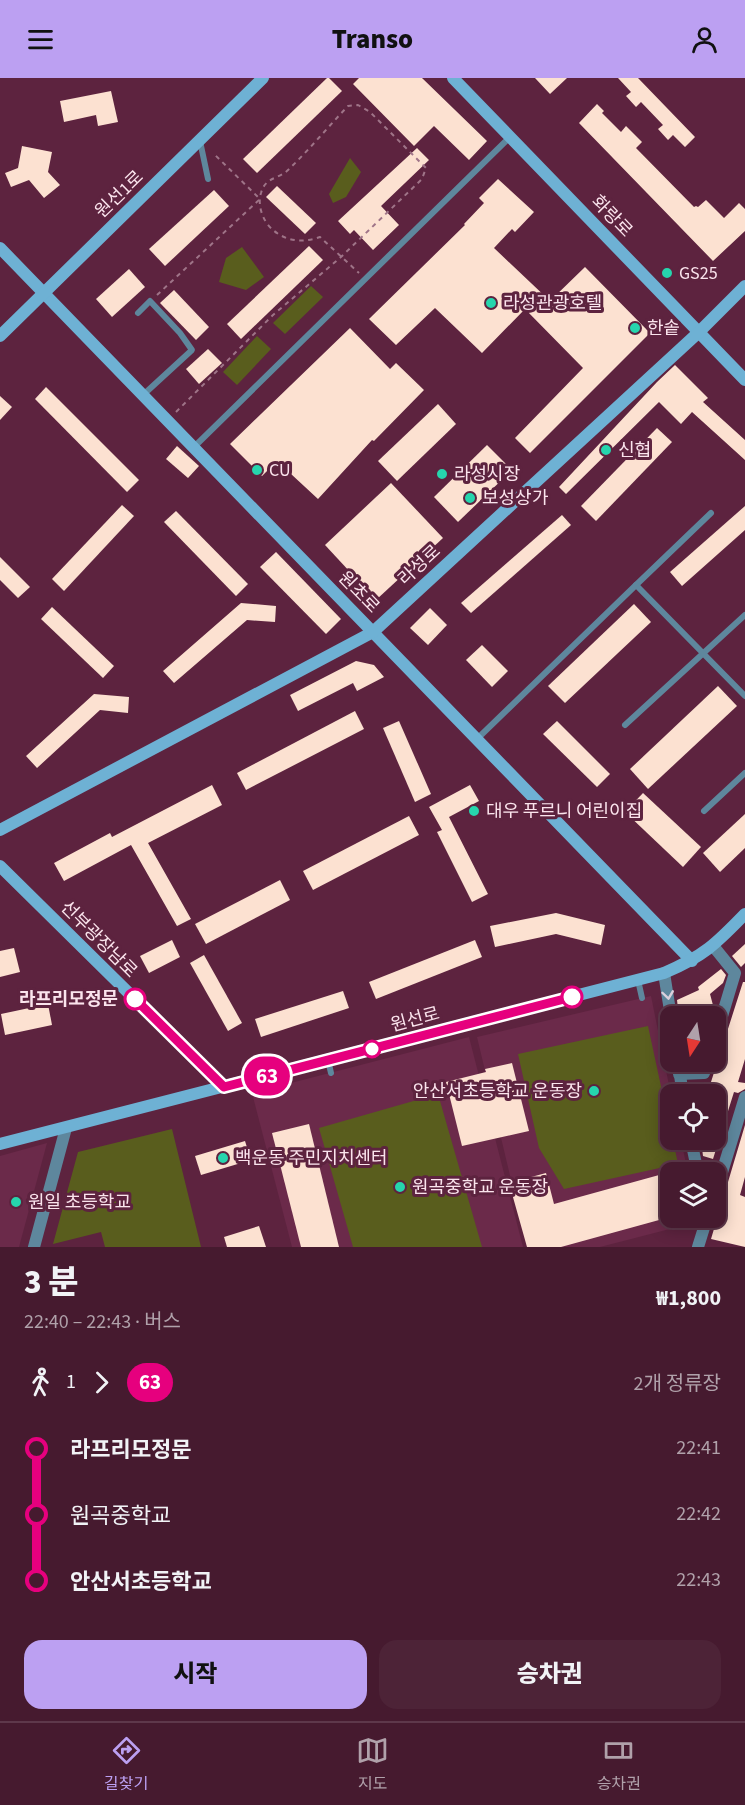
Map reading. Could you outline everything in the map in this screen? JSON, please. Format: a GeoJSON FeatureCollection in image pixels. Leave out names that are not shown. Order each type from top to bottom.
{"type":"FeatureCollection","features":[{"type":"Feature","properties":{"kind":"street","name":"원선1로"},"geometry":{"type":"LineString","coordinates":[[0,336],[263,78]]}},
{"type":"Feature","properties":{"kind":"street","name":"화랑로"},"geometry":{"type":"LineString","coordinates":[[453,78],[745,380]]}},
{"type":"Feature","properties":{"kind":"street","name":"원초로"},"geometry":{"type":"LineString","coordinates":[[0,248],[692,961]]}},
{"type":"Feature","properties":{"kind":"street","name":"라성로"},"geometry":{"type":"LineString","coordinates":[[0,830],[373,632],[699,332],[745,286]]}},
{"type":"Feature","properties":{"kind":"street","name":"선부광장남로"},"geometry":{"type":"LineString","coordinates":[[0,866],[224,1087]]}},
{"type":"Feature","properties":{"kind":"street","name":"원선로"},"geometry":{"type":"LineString","coordinates":[[0,1144],[224,1087],[329,1066],[664,973],[692,961],[714,947],[745,914]]}},
{"type":"Feature","properties":{"kind":"street"},"geometry":{"type":"LineString","coordinates":[[714,947],[735,973],[725,1006]]}},
{"type":"Feature","properties":{"kind":"street"},"geometry":{"type":"LineString","coordinates":[[664,973],[669,1006]]}},
{"type":"Feature","properties":{"kind":"street"},"geometry":{"type":"LineString","coordinates":[[724,1162],[745,1097]]}},
{"type":"Feature","properties":{"kind":"street"},"geometry":{"type":"LineString","coordinates":[[34,1247],[66,1128]]}},
{"type":"Feature","properties":{"kind":"street"},"geometry":{"type":"LineString","coordinates":[[699,1247],[704,1228]]}},
{"type":"Feature","properties":{"kind":"lane"},"geometry":{"type":"LineString","coordinates":[[194,447],[510,137]]}},
{"type":"Feature","properties":{"kind":"lane"},"geometry":{"type":"LineString","coordinates":[[200,140],[208,179]]}},
{"type":"Feature","properties":{"kind":"lane"},"geometry":{"type":"LineString","coordinates":[[138,313],[150,301],[180,333],[192,350],[143,395]]}},
{"type":"Feature","properties":{"kind":"lane"},"geometry":{"type":"LineString","coordinates":[[477,740],[711,513]]}},
{"type":"Feature","properties":{"kind":"lane"},"geometry":{"type":"LineString","coordinates":[[636,585],[745,696]]}},
{"type":"Feature","properties":{"kind":"lane"},"geometry":{"type":"LineString","coordinates":[[626,725],[745,615]]}},
{"type":"Feature","properties":{"kind":"lane"},"geometry":{"type":"LineString","coordinates":[[704,811],[745,773]]}},
{"type":"Feature","properties":{"kind":"lane"},"geometry":{"type":"LineString","coordinates":[[638,980],[642,998]]}},
{"type":"Feature","properties":{"kind":"path"},"geometry":{"type":"LineString","coordinates":[[168,421],[273,315],[341,257],[422,178],[426,168],[370,112],[358,105],[348,106],[285,173],[271,178],[261,192],[260,210],[272,230],[289,239],[308,242],[321,237],[341,257],[365,279]]}},
{"type":"Feature","properties":{"kind":"path"},"geometry":{"type":"LineString","coordinates":[[200,140],[260,200]]}},
{"type":"Feature","properties":{"kind":"path"},"geometry":{"type":"LineString","coordinates":[[150,301],[260,200]]}},
{"type":"Feature","properties":{"kind":"shaded area"},"geometry":{"type":"Polygon","coordinates":[[[651,996],[660,1041],[660,1072],[666,1072],[669,1084],[660,1084],[660,1150],[683,1150],[686,1162],[660,1162],[660,1228],[674,1228],[600,1247],[527,1247],[477,1037],[651,996]]]}},
{"type":"Feature","properties":{"kind":"shaded area"},"geometry":{"type":"Polygon","coordinates":[[[469,1037],[523,1247],[292,1247],[252,1093],[469,1037]]]}},
{"type":"Feature","properties":{"kind":"shaded area","name":"원일 초등학교"},"geometry":{"type":"Polygon","coordinates":[[[47,1143],[19,1247],[0,1247],[0,1156],[47,1143]]]}},
{"type":"Feature","properties":{"kind":"green space"},"geometry":{"type":"Polygon","coordinates":[[[350,158],[361,172],[346,197],[333,203],[329,194],[350,158]]]}},
{"type":"Feature","properties":{"kind":"green space"},"geometry":{"type":"Polygon","coordinates":[[[242,247],[264,277],[246,290],[219,282],[226,258],[242,247]]]}},
{"type":"Feature","properties":{"kind":"green space"},"geometry":{"type":"Polygon","coordinates":[[[311,286],[323,297],[285,334],[273,323],[311,286]]]}},
{"type":"Feature","properties":{"kind":"green space"},"geometry":{"type":"Polygon","coordinates":[[[257,336],[271,349],[237,385],[223,372],[257,336]]]}},
{"type":"Feature","properties":{"kind":"green space","name":"안산서초등학교 운동장"},"geometry":{"type":"Polygon","coordinates":[[[648,1026],[661,1084],[660,1150],[675,1150],[678,1162],[660,1162],[660,1168],[564,1189],[539,1148],[518,1054],[648,1026]]]}},
{"type":"Feature","properties":{"kind":"green space","name":"원곡중학교 운동장"},"geometry":{"type":"Polygon","coordinates":[[[438,1094],[482,1247],[353,1247],[319,1128],[438,1094]]]}},
{"type":"Feature","properties":{"kind":"green space"},"geometry":{"type":"Polygon","coordinates":[[[172,1129],[201,1247],[105,1247],[101,1232],[53,1244],[78,1152],[172,1129]]]}},
{"type":"Feature","properties":{"kind":"building"},"geometry":{"type":"Polygon","coordinates":[[[327,78],[342,91],[257,173],[243,159],[327,78]]]}},
{"type":"Feature","properties":{"kind":"building"},"geometry":{"type":"Polygon","coordinates":[[[359,78],[422,78],[487,141],[469,160],[434,126],[414,146],[353,84],[359,78]]]}},
{"type":"Feature","properties":{"kind":"building"},"geometry":{"type":"Polygon","coordinates":[[[535,78],[567,78],[550,94],[535,78]]]}},
{"type":"Feature","properties":{"kind":"building"},"geometry":{"type":"Polygon","coordinates":[[[618,78],[638,78],[695,137],[685,147],[673,135],[668,140],[658,129],[663,125],[641,102],[636,107],[626,96],[631,92],[618,78]]]}},
{"type":"Feature","properties":{"kind":"building"},"geometry":{"type":"Polygon","coordinates":[[[111,91],[118,122],[98,126],[96,115],[64,122],[60,101],[111,91]]]}},
{"type":"Feature","properties":{"kind":"building"},"geometry":{"type":"Polygon","coordinates":[[[597,104],[604,111],[602,113],[621,132],[626,126],[642,142],[636,148],[694,207],[698,207],[706,200],[724,218],[739,203],[745,209],[745,231],[713,261],[579,123],[597,104]]]}},
{"type":"Feature","properties":{"kind":"building"},"geometry":{"type":"Polygon","coordinates":[[[22,146],[52,152],[48,172],[60,185],[44,198],[29,180],[11,187],[5,173],[18,168],[22,146]]]}},
{"type":"Feature","properties":{"kind":"building"},"geometry":{"type":"Polygon","coordinates":[[[417,148],[429,160],[381,206],[399,225],[373,250],[354,230],[350,234],[338,221],[417,148]]]}},
{"type":"Feature","properties":{"kind":"building"},"geometry":{"type":"Polygon","coordinates":[[[498,179],[534,212],[515,232],[512,229],[494,248],[550,301],[585,267],[650,333],[530,453],[515,438],[583,368],[525,309],[482,353],[435,308],[396,345],[369,319],[465,225],[484,203],[479,198],[498,179]]]}},
{"type":"Feature","properties":{"kind":"building"},"geometry":{"type":"Polygon","coordinates":[[[277,186],[316,223],[305,234],[266,197],[277,186]]]}},
{"type":"Feature","properties":{"kind":"building"},"geometry":{"type":"Polygon","coordinates":[[[214,190],[229,206],[165,266],[149,249],[214,190]]]}},
{"type":"Feature","properties":{"kind":"building"},"geometry":{"type":"Polygon","coordinates":[[[309,246],[323,260],[241,339],[227,324],[309,246]]]}},
{"type":"Feature","properties":{"kind":"building"},"geometry":{"type":"Polygon","coordinates":[[[129,269],[145,287],[112,317],[96,299],[129,269]]]}},
{"type":"Feature","properties":{"kind":"building"},"geometry":{"type":"Polygon","coordinates":[[[174,290],[209,327],[196,340],[160,303],[174,290]]]}},
{"type":"Feature","properties":{"kind":"building"},"geometry":{"type":"Polygon","coordinates":[[[350,328],[390,369],[396,363],[424,390],[374,441],[372,440],[318,499],[277,461],[262,476],[230,444],[350,328]]]}},
{"type":"Feature","properties":{"kind":"building"},"geometry":{"type":"Polygon","coordinates":[[[208,349],[222,363],[199,384],[186,369],[208,349]]]}},
{"type":"Feature","properties":{"kind":"building"},"geometry":{"type":"Polygon","coordinates":[[[675,365],[708,398],[703,402],[745,440],[745,460],[692,412],[681,424],[659,402],[566,494],[559,487],[675,365]]]}},
{"type":"Feature","properties":{"kind":"building"},"geometry":{"type":"Polygon","coordinates":[[[46,387],[139,480],[127,492],[35,399],[46,387]]]}},
{"type":"Feature","properties":{"kind":"building"},"geometry":{"type":"Polygon","coordinates":[[[0,396],[12,407],[0,420],[0,396]]]}},
{"type":"Feature","properties":{"kind":"building"},"geometry":{"type":"Polygon","coordinates":[[[438,404],[456,424],[397,481],[378,461],[438,404]]]}},
{"type":"Feature","properties":{"kind":"building"},"geometry":{"type":"Polygon","coordinates":[[[657,428],[672,442],[596,521],[581,506],[657,428]]]}},
{"type":"Feature","properties":{"kind":"building"},"geometry":{"type":"Polygon","coordinates":[[[487,445],[512,470],[458,522],[434,497],[487,445]]]}},
{"type":"Feature","properties":{"kind":"building"},"geometry":{"type":"Polygon","coordinates":[[[177,446],[199,466],[188,478],[166,459],[177,446]]]}},
{"type":"Feature","properties":{"kind":"building"},"geometry":{"type":"Polygon","coordinates":[[[391,483],[443,538],[376,600],[325,545],[391,483]]]}},
{"type":"Feature","properties":{"kind":"building"},"geometry":{"type":"Polygon","coordinates":[[[122,505],[134,516],[64,591],[52,579],[122,505]]]}},
{"type":"Feature","properties":{"kind":"building"},"geometry":{"type":"Polygon","coordinates":[[[745,506],[745,530],[682,586],[670,572],[745,506]]]}},
{"type":"Feature","properties":{"kind":"building"},"geometry":{"type":"Polygon","coordinates":[[[176,511],[248,584],[236,596],[164,522],[176,511]]]}},
{"type":"Feature","properties":{"kind":"building"},"geometry":{"type":"Polygon","coordinates":[[[562,515],[571,525],[471,613],[461,603],[562,515]]]}},
{"type":"Feature","properties":{"kind":"building"},"geometry":{"type":"Polygon","coordinates":[[[276,552],[341,619],[326,634],[260,567],[276,552]]]}},
{"type":"Feature","properties":{"kind":"building"},"geometry":{"type":"Polygon","coordinates":[[[0,557],[30,587],[18,598],[0,580],[0,557]]]}},
{"type":"Feature","properties":{"kind":"building"},"geometry":{"type":"Polygon","coordinates":[[[241,603],[276,606],[275,622],[247,620],[174,683],[163,671],[241,603]]]}},
{"type":"Feature","properties":{"kind":"building"},"geometry":{"type":"Polygon","coordinates":[[[634,604],[651,622],[565,703],[548,686],[634,604]]]}},
{"type":"Feature","properties":{"kind":"building"},"geometry":{"type":"Polygon","coordinates":[[[52,607],[114,666],[103,678],[41,619],[52,607]]]}},
{"type":"Feature","properties":{"kind":"building"},"geometry":{"type":"Polygon","coordinates":[[[430,608],[447,625],[428,645],[410,628],[430,608]]]}},
{"type":"Feature","properties":{"kind":"building"},"geometry":{"type":"Polygon","coordinates":[[[482,645],[508,671],[492,687],[466,660],[482,645]]]}},
{"type":"Feature","properties":{"kind":"building"},"geometry":{"type":"Polygon","coordinates":[[[356,661],[374,665],[384,677],[357,691],[353,683],[298,711],[290,695],[356,661]]]}},
{"type":"Feature","properties":{"kind":"building"},"geometry":{"type":"Polygon","coordinates":[[[718,686],[737,706],[648,789],[630,769],[718,686]]]}},
{"type":"Feature","properties":{"kind":"building"},"geometry":{"type":"Polygon","coordinates":[[[94,694],[129,697],[128,713],[100,710],[37,768],[26,756],[94,694]]]}},
{"type":"Feature","properties":{"kind":"building"},"geometry":{"type":"Polygon","coordinates":[[[355,711],[364,729],[246,790],[237,773],[355,711]]]}},
{"type":"Feature","properties":{"kind":"building"},"geometry":{"type":"Polygon","coordinates":[[[399,721],[431,794],[415,802],[383,728],[399,721]]]}},
{"type":"Feature","properties":{"kind":"building"},"geometry":{"type":"Polygon","coordinates":[[[557,721],[610,774],[597,787],[543,734],[557,721]]]}},
{"type":"Feature","properties":{"kind":"building"},"geometry":{"type":"Polygon","coordinates":[[[212,785],[222,805],[148,843],[191,919],[177,926],[131,845],[64,881],[54,863],[110,833],[112,837],[212,785]]]}},
{"type":"Feature","properties":{"kind":"building"},"geometry":{"type":"Polygon","coordinates":[[[470,785],[479,801],[449,817],[488,894],[472,902],[437,832],[442,830],[429,807],[470,785]]]}},
{"type":"Feature","properties":{"kind":"building"},"geometry":{"type":"Polygon","coordinates":[[[643,793],[701,847],[683,867],[625,812],[643,793]]]}},
{"type":"Feature","properties":{"kind":"building"},"geometry":{"type":"Polygon","coordinates":[[[745,814],[745,848],[720,872],[703,853],[745,814]]]}},
{"type":"Feature","properties":{"kind":"building"},"geometry":{"type":"Polygon","coordinates":[[[409,816],[419,835],[313,890],[303,871],[409,816]]]}},
{"type":"Feature","properties":{"kind":"building"},"geometry":{"type":"Polygon","coordinates":[[[280,880],[290,900],[206,944],[195,924],[280,880]]]}},
{"type":"Feature","properties":{"kind":"building"},"geometry":{"type":"Polygon","coordinates":[[[556,913],[605,925],[601,945],[556,934],[495,947],[490,926],[556,913]]]}},
{"type":"Feature","properties":{"kind":"building"},"geometry":{"type":"Polygon","coordinates":[[[172,940],[180,957],[149,973],[140,956],[172,940]]]}},
{"type":"Feature","properties":{"kind":"building"},"geometry":{"type":"Polygon","coordinates":[[[475,940],[482,957],[376,999],[369,982],[475,940]]]}},
{"type":"Feature","properties":{"kind":"building"},"geometry":{"type":"Polygon","coordinates":[[[745,944],[745,963],[741,967],[732,956],[745,944]]]}},
{"type":"Feature","properties":{"kind":"building"},"geometry":{"type":"Polygon","coordinates":[[[14,948],[20,972],[0,977],[0,951],[14,948]]]}},
{"type":"Feature","properties":{"kind":"building"},"geometry":{"type":"Polygon","coordinates":[[[204,955],[242,1023],[228,1031],[190,963],[204,955]]]}},
{"type":"Feature","properties":{"kind":"building"},"geometry":{"type":"Polygon","coordinates":[[[721,969],[726,975],[723,983],[710,994],[713,1006],[678,1006],[677,1000],[699,990],[698,987],[721,969]]]}},
{"type":"Feature","properties":{"kind":"building"},"geometry":{"type":"Polygon","coordinates":[[[743,982],[745,982],[745,1059],[738,1082],[745,1083],[745,1089],[738,1093],[734,1092],[726,1118],[726,1084],[702,1084],[711,1082],[714,1072],[726,1072],[726,1035],[743,982]]]}},
{"type":"Feature","properties":{"kind":"building"},"geometry":{"type":"Polygon","coordinates":[[[343,991],[349,1008],[261,1037],[255,1019],[343,991]]]}},
{"type":"Feature","properties":{"kind":"building"},"geometry":{"type":"Polygon","coordinates":[[[48,1004],[52,1025],[5,1035],[1,1014],[48,1004]]]}},
{"type":"Feature","properties":{"kind":"building"},"geometry":{"type":"Polygon","coordinates":[[[512,1063],[529,1131],[462,1146],[446,1082],[512,1063]]]}},
{"type":"Feature","properties":{"kind":"building"},"geometry":{"type":"Polygon","coordinates":[[[309,1124],[339,1247],[301,1247],[272,1133],[309,1124]]]}},
{"type":"Feature","properties":{"kind":"building"},"geometry":{"type":"Polygon","coordinates":[[[745,1125],[745,1177],[740,1195],[745,1197],[745,1247],[711,1239],[714,1228],[726,1228],[726,1189],[745,1125]]]}},
{"type":"Feature","properties":{"kind":"building","name":"백운동 주민지치센터"},"geometry":{"type":"Polygon","coordinates":[[[245,1141],[251,1160],[201,1175],[195,1156],[245,1141]]]}},
{"type":"Feature","properties":{"kind":"building"},"geometry":{"type":"Polygon","coordinates":[[[702,1150],[716,1150],[713,1159],[703,1156],[702,1150]]]}},
{"type":"Feature","properties":{"kind":"building"},"geometry":{"type":"Polygon","coordinates":[[[546,1173],[554,1204],[660,1175],[660,1220],[561,1247],[527,1247],[509,1183],[546,1173]]]}},
{"type":"Feature","properties":{"kind":"building"},"geometry":{"type":"Polygon","coordinates":[[[259,1226],[266,1247],[227,1247],[224,1237],[259,1226]]]}},
{"type":"Feature","properties":{"kind":"bus line","name":"63"},"geometry":{"type":"LineString","coordinates":[[135,999],[224,1087],[572,997]]}},
{"type":"Feature","properties":{"kind":"place","name":"GS25"},"geometry":{"type":"Point","coordinates":[667,273]}},
{"type":"Feature","properties":{"kind":"place","name":"라성관광호텔"},"geometry":{"type":"Point","coordinates":[491,303]}},
{"type":"Feature","properties":{"kind":"place","name":"한솥"},"geometry":{"type":"Point","coordinates":[635,328]}},
{"type":"Feature","properties":{"kind":"place","name":"신협"},"geometry":{"type":"Point","coordinates":[606,450]}},
{"type":"Feature","properties":{"kind":"place","name":"CU"},"geometry":{"type":"Point","coordinates":[257,470]}},
{"type":"Feature","properties":{"kind":"place","name":"라성시장"},"geometry":{"type":"Point","coordinates":[442,474]}},
{"type":"Feature","properties":{"kind":"place","name":"보성상가"},"geometry":{"type":"Point","coordinates":[470,498]}},
{"type":"Feature","properties":{"kind":"place","name":"대우 푸르니 어린이집"},"geometry":{"type":"Point","coordinates":[474,811]}},
{"type":"Feature","properties":{"kind":"place","name":"라프리모정문"},"geometry":{"type":"Point","coordinates":[135,999]}},
{"type":"Feature","properties":{"kind":"place","name":"안산서초등학교 운동장"},"geometry":{"type":"Point","coordinates":[594,1091]}},
{"type":"Feature","properties":{"kind":"place","name":"백운동 주민지치센터"},"geometry":{"type":"Point","coordinates":[223,1158]}},
{"type":"Feature","properties":{"kind":"place","name":"원곡중학교 운동장"},"geometry":{"type":"Point","coordinates":[400,1187]}},
{"type":"Feature","properties":{"kind":"place","name":"원일 초등학교"},"geometry":{"type":"Point","coordinates":[16,1202]}}]}
